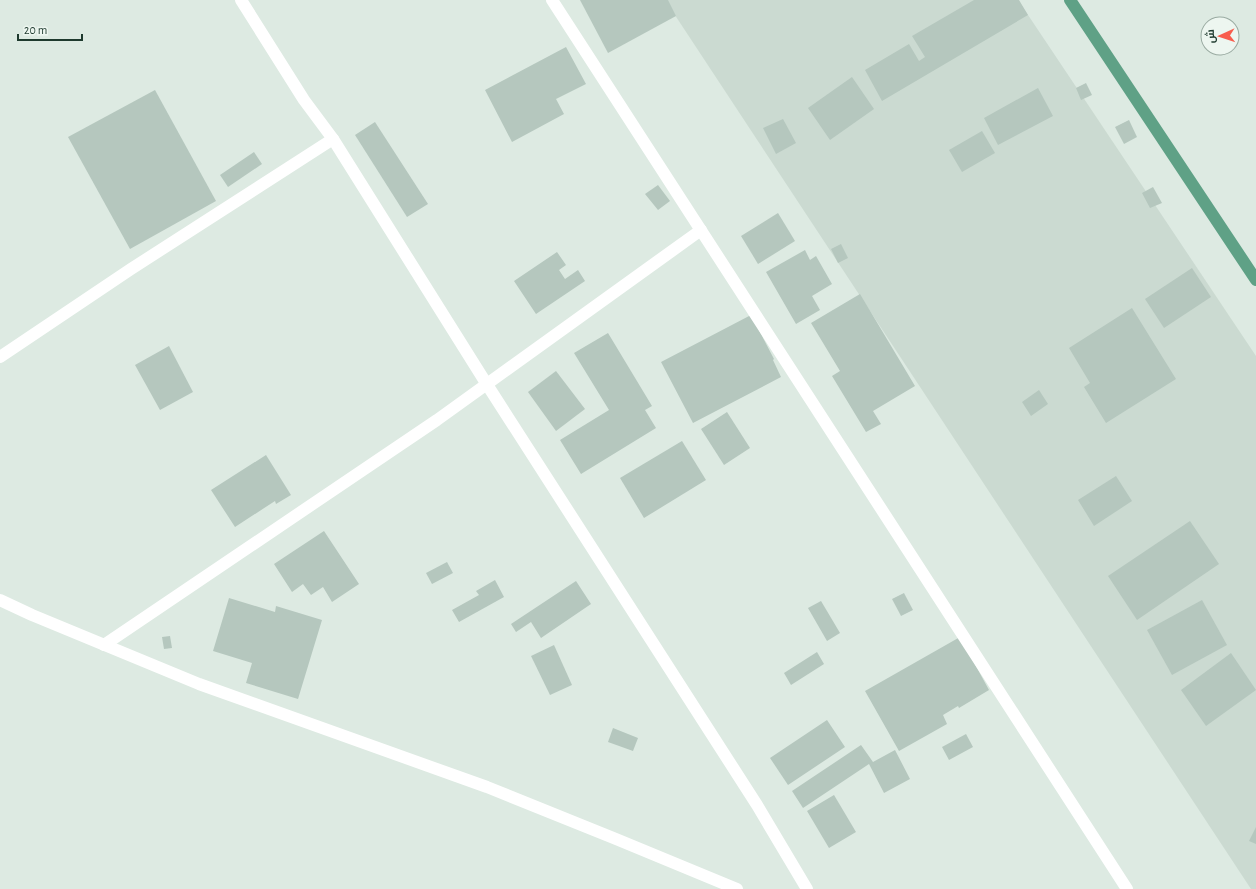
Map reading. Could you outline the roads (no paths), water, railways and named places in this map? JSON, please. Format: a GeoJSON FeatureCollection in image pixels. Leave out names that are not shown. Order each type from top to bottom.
{"type":"FeatureCollection","features":[{"type":"Feature","properties":{"kind":"main road"},"geometry":{"type":"LineString","coordinates":[[1070,0],[1256,280]]}},
{"type":"Feature","properties":{"kind":"street"},"geometry":{"type":"LineString","coordinates":[[241,0],[304,100],[333,139],[486,383],[757,805],[807,889]]}},
{"type":"Feature","properties":{"kind":"street"},"geometry":{"type":"LineString","coordinates":[[552,0],[1127,889]]}},
{"type":"Feature","properties":{"kind":"street"},"geometry":{"type":"LineString","coordinates":[[0,357],[130,269],[333,139]]}},
{"type":"Feature","properties":{"kind":"street"},"geometry":{"type":"LineString","coordinates":[[104,644],[437,420],[486,383],[701,230]]}},
{"type":"Feature","properties":{"kind":"street"},"geometry":{"type":"LineString","coordinates":[[0,600],[32,615],[198,684],[487,787],[737,889]]}}]}
